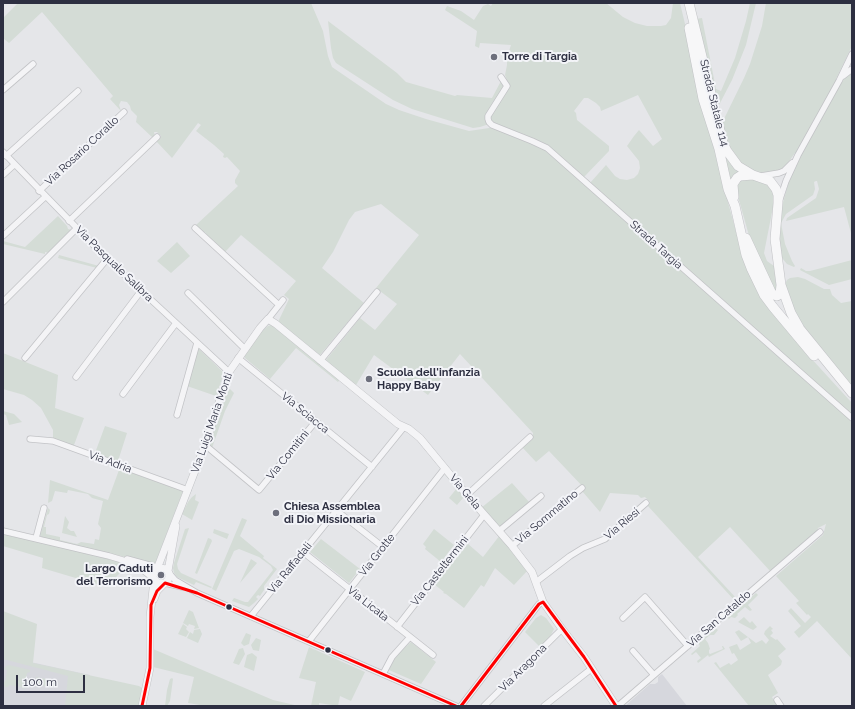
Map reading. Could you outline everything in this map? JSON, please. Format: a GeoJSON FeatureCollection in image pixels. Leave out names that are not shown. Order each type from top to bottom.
{"type":"FeatureCollection","features":[{"type":"Feature","properties":{"kind":"main road","name":"Strada Statale 114"},"geometry":{"type":"LineString","coordinates":[[684,3],[704,99],[751,268],[764,295],[780,316],[852,398]]}},
{"type":"Feature","properties":{"kind":"main road","name":"Strada Statale 114"},"geometry":{"type":"LineString","coordinates":[[689,3],[723,143],[734,163],[756,176],[766,178],[773,185],[778,195],[775,239],[781,285],[791,313],[800,329],[852,393]]}},
{"type":"Feature","properties":{"kind":"main road"},"geometry":{"type":"LineString","coordinates":[[735,206],[733,184],[735,180],[740,176],[756,176]]}},
{"type":"Feature","properties":{"kind":"main road"},"geometry":{"type":"LineString","coordinates":[[739,225],[772,294],[778,296],[780,294],[781,285]]}},
{"type":"Feature","properties":{"kind":"street"},"geometry":{"type":"LineString","coordinates":[[778,203],[798,155],[839,81],[852,54]]}},
{"type":"Feature","properties":{"kind":"street"},"geometry":{"type":"LineString","coordinates":[[3,90],[33,64]]}},
{"type":"Feature","properties":{"kind":"street"},"geometry":{"type":"LineString","coordinates":[[839,81],[852,69]]}},
{"type":"Feature","properties":{"kind":"street","name":"Strada Targia"},"geometry":{"type":"LineString","coordinates":[[502,77],[507,86],[488,116],[489,122],[492,125],[540,144],[551,151],[852,418]]}},
{"type":"Feature","properties":{"kind":"street"},"geometry":{"type":"LineString","coordinates":[[4,154],[78,91]]}},
{"type":"Feature","properties":{"kind":"street","name":"Via Rosario Corallo"},"geometry":{"type":"LineString","coordinates":[[39,191],[124,112]]}},
{"type":"Feature","properties":{"kind":"street"},"geometry":{"type":"LineString","coordinates":[[69,221],[157,137]]}},
{"type":"Feature","properties":{"kind":"street","name":"Via Pasquale Salibra"},"geometry":{"type":"LineString","coordinates":[[4,154],[107,259],[229,372]]}},
{"type":"Feature","properties":{"kind":"street"},"geometry":{"type":"LineString","coordinates":[[756,176],[770,175],[784,170],[790,166],[798,155]]}},
{"type":"Feature","properties":{"kind":"street"},"geometry":{"type":"LineString","coordinates":[[3,175],[14,165]]}},
{"type":"Feature","properties":{"kind":"street"},"geometry":{"type":"LineString","coordinates":[[3,236],[45,197]]}},
{"type":"Feature","properties":{"kind":"street"},"geometry":{"type":"LineString","coordinates":[[3,302],[77,228]]}},
{"type":"Feature","properties":{"kind":"street"},"geometry":{"type":"LineString","coordinates":[[195,228],[279,305]]}},
{"type":"Feature","properties":{"kind":"street"},"geometry":{"type":"LineString","coordinates":[[25,358],[107,259]]}},
{"type":"Feature","properties":{"kind":"street"},"geometry":{"type":"LineString","coordinates":[[76,377],[141,291]]}},
{"type":"Feature","properties":{"kind":"street"},"geometry":{"type":"LineString","coordinates":[[320,361],[377,292]]}},
{"type":"Feature","properties":{"kind":"street"},"geometry":{"type":"LineString","coordinates":[[188,293],[245,349]]}},
{"type":"Feature","properties":{"kind":"street"},"geometry":{"type":"LineString","coordinates":[[268,319],[283,300]]}},
{"type":"Feature","properties":{"kind":"street","name":"Via Gela"},"geometry":{"type":"LineString","coordinates":[[268,319],[398,424],[420,438],[484,515],[512,546],[532,572],[543,602],[584,657],[617,706]]}},
{"type":"Feature","properties":{"kind":"street","name":"Via Luigi Maria Monti"},"geometry":{"type":"LineString","coordinates":[[179,513],[205,446],[229,372],[268,319]]}},
{"type":"Feature","properties":{"kind":"street"},"geometry":{"type":"LineString","coordinates":[[123,394],[176,323]]}},
{"type":"Feature","properties":{"kind":"street"},"geometry":{"type":"LineString","coordinates":[[177,415],[197,343]]}},
{"type":"Feature","properties":{"kind":"street","name":"Via Sciacca"},"geometry":{"type":"LineString","coordinates":[[238,358],[372,467]]}},
{"type":"Feature","properties":{"kind":"street","name":"Via Comitini"},"geometry":{"type":"LineString","coordinates":[[205,446],[259,490],[316,421]]}},
{"type":"Feature","properties":{"kind":"street","name":"Via Raffadali"},"geometry":{"type":"LineString","coordinates":[[251,616],[404,427]]}},
{"type":"Feature","properties":{"kind":"street"},"geometry":{"type":"LineString","coordinates":[[467,495],[530,437]]}},
{"type":"Feature","properties":{"kind":"street","name":"Via Adria"},"geometry":{"type":"LineString","coordinates":[[30,439],[53,441],[188,490]]}},
{"type":"Feature","properties":{"kind":"street","name":"Via Grotte"},"geometry":{"type":"LineString","coordinates":[[309,642],[445,468]]}},
{"type":"Feature","properties":{"kind":"street","name":"Via Sommatino"},"geometry":{"type":"LineString","coordinates":[[512,546],[582,488]]}},
{"type":"Feature","properties":{"kind":"street"},"geometry":{"type":"LineString","coordinates":[[499,531],[541,496]]}},
{"type":"Feature","properties":{"kind":"street","name":"Via Riesi"},"geometry":{"type":"LineString","coordinates":[[536,582],[570,556],[583,548],[605,539],[646,503]]}},
{"type":"Feature","properties":{"kind":"street"},"geometry":{"type":"LineString","coordinates":[[36,538],[44,508]]}},
{"type":"Feature","properties":{"kind":"street"},"geometry":{"type":"LineString","coordinates":[[336,511],[383,547]]}},
{"type":"Feature","properties":{"kind":"street"},"geometry":{"type":"LineString","coordinates":[[142,706],[150,668],[151,605],[154,572],[158,568],[168,537],[179,513]]}},
{"type":"Feature","properties":{"kind":"street"},"geometry":{"type":"LineString","coordinates":[[151,605],[157,592],[168,580],[168,572],[179,513]]}},
{"type":"Feature","properties":{"kind":"street","name":"Via Casteltermini"},"geometry":{"type":"LineString","coordinates":[[397,627],[484,515]]}},
{"type":"Feature","properties":{"kind":"street"},"geometry":{"type":"LineString","coordinates":[[3,531],[129,562],[144,571],[160,584],[164,583],[197,593],[456,706]]}},
{"type":"Feature","properties":{"kind":"street","name":"Via San Cataldo"},"geometry":{"type":"LineString","coordinates":[[617,706],[820,532]]}},
{"type":"Feature","properties":{"kind":"street","name":"Via Licata"},"geometry":{"type":"LineString","coordinates":[[303,552],[433,655]]}},
{"type":"Feature","properties":{"kind":"street"},"geometry":{"type":"LineString","coordinates":[[109,556],[124,558],[166,569],[175,580],[197,593]]}},
{"type":"Feature","properties":{"kind":"street"},"geometry":{"type":"LineString","coordinates":[[623,618],[645,597],[688,646]]}},
{"type":"Feature","properties":{"kind":"street"},"geometry":{"type":"LineString","coordinates":[[461,706],[539,604],[543,602]]}},
{"type":"Feature","properties":{"kind":"street","name":"Via Aragona"},"geometry":{"type":"LineString","coordinates":[[484,706],[562,629]]}},
{"type":"Feature","properties":{"kind":"street"},"geometry":{"type":"LineString","coordinates":[[383,674],[392,657],[410,637]]}},
{"type":"Feature","properties":{"kind":"street"},"geometry":{"type":"LineString","coordinates":[[633,651],[654,675]]}},
{"type":"Feature","properties":{"kind":"street"},"geometry":{"type":"LineString","coordinates":[[544,706],[591,669]]}},
{"type":"Feature","properties":{"kind":"street"},"geometry":{"type":"LineString","coordinates":[[777,700],[781,706]]}},
{"type":"Feature","properties":{"kind":"shaded area"},"geometry":{"type":"Polygon","coordinates":[[[18,3],[311,3],[323,31],[328,56],[332,67],[386,104],[426,119],[469,131],[496,127],[540,145],[852,421],[852,659],[817,621],[799,638],[794,632],[801,626],[788,611],[791,608],[805,623],[811,617],[808,614],[807,615],[796,603],[799,601],[776,576],[823,535],[826,524],[818,528],[817,531],[770,571],[730,527],[698,557],[737,599],[735,601],[647,505],[650,502],[645,497],[641,498],[638,495],[610,493],[600,512],[582,491],[585,489],[549,451],[536,462],[522,447],[533,436],[533,433],[460,354],[428,395],[374,355],[356,385],[326,361],[360,318],[375,330],[397,304],[376,288],[419,235],[381,204],[355,212],[349,220],[333,252],[322,268],[364,303],[319,356],[278,322],[289,299],[284,295],[296,281],[241,235],[225,252],[196,225],[238,186],[235,183],[235,180],[240,171],[227,157],[223,157],[224,154],[196,131],[201,125],[198,123],[172,158],[156,141],[161,136],[157,132],[154,132],[155,136],[153,138],[136,122],[137,116],[131,110],[127,102],[121,101],[119,105],[121,111],[110,99],[113,96],[42,12],[9,43],[4,39],[3,18],[18,3]]]}},
{"type":"Feature","properties":{"kind":"shaded area"},"geometry":{"type":"Polygon","coordinates":[[[493,3],[606,3],[623,17],[635,23],[647,26],[661,26],[666,25],[671,18],[673,3],[680,3],[723,184],[741,250],[798,344],[852,403],[852,416],[590,183],[606,165],[615,176],[620,179],[627,180],[634,178],[638,174],[640,168],[639,161],[627,146],[639,130],[653,146],[662,139],[638,95],[601,111],[600,107],[596,103],[588,98],[584,98],[574,111],[576,113],[577,120],[609,146],[609,151],[584,177],[559,156],[493,124],[489,118],[508,83],[505,75],[507,57],[511,45],[480,43],[479,48],[475,46],[477,31],[445,10],[447,6],[461,11],[474,20],[483,6],[488,4],[491,6],[493,3]]]}},
{"type":"Feature","properties":{"kind":"shaded area"},"geometry":{"type":"Polygon","coordinates":[[[750,3],[756,3],[746,45],[732,80],[719,105],[717,105],[695,19],[702,18],[716,89],[721,91],[735,58],[750,3]]]}},
{"type":"Feature","properties":{"kind":"shaded area"},"geometry":{"type":"Polygon","coordinates":[[[766,3],[852,3],[852,46],[836,79],[842,82],[846,76],[852,72],[852,237],[844,207],[786,221],[787,218],[816,198],[819,189],[817,181],[814,182],[815,189],[813,195],[786,214],[781,223],[785,244],[795,266],[794,267],[787,264],[782,258],[779,248],[781,209],[791,175],[801,156],[795,153],[785,167],[777,171],[767,173],[754,172],[741,166],[729,150],[722,123],[750,64],[762,26],[766,3]]]}},
{"type":"Feature","properties":{"kind":"shaded area"},"geometry":{"type":"Polygon","coordinates":[[[328,21],[397,73],[406,82],[455,96],[492,98],[501,81],[504,85],[503,88],[487,114],[489,124],[473,128],[412,109],[393,100],[336,63],[333,58],[331,48],[328,21]]]}},
{"type":"Feature","properties":{"kind":"shaded area"},"geometry":{"type":"Polygon","coordinates":[[[698,58],[725,156],[732,166],[743,173],[730,184],[715,131],[698,58]]]}},
{"type":"Feature","properties":{"kind":"shaded area"},"geometry":{"type":"Polygon","coordinates":[[[752,179],[770,185],[775,197],[764,253],[767,261],[774,266],[779,291],[775,293],[750,239],[735,186],[738,180],[752,179]]]}},
{"type":"Feature","properties":{"kind":"shaded area"},"geometry":{"type":"Polygon","coordinates":[[[58,216],[68,229],[72,230],[49,253],[45,252],[45,254],[3,244],[3,241],[25,247],[58,216]]]}},
{"type":"Feature","properties":{"kind":"shaded area"},"geometry":{"type":"Polygon","coordinates":[[[177,242],[190,256],[171,273],[157,261],[177,242]]]}},
{"type":"Feature","properties":{"kind":"shaded area"},"geometry":{"type":"Polygon","coordinates":[[[59,255],[99,266],[97,268],[58,258],[59,255]]]}},
{"type":"Feature","properties":{"kind":"shaded area"},"geometry":{"type":"Polygon","coordinates":[[[852,260],[852,279],[829,285],[800,270],[801,268],[806,271],[810,271],[852,260]]]}},
{"type":"Feature","properties":{"kind":"shaded area"},"geometry":{"type":"Polygon","coordinates":[[[798,277],[824,289],[830,289],[832,295],[841,303],[852,301],[852,387],[797,320],[785,288],[787,280],[798,277]]]}},
{"type":"Feature","properties":{"kind":"shaded area"},"geometry":{"type":"Polygon","coordinates":[[[271,325],[275,326],[340,379],[338,382],[296,348],[270,379],[245,358],[244,356],[261,332],[271,325]]]}},
{"type":"Feature","properties":{"kind":"shaded area"},"geometry":{"type":"Polygon","coordinates":[[[198,349],[224,373],[216,396],[187,386],[198,349]]]}},
{"type":"Feature","properties":{"kind":"shaded area"},"geometry":{"type":"Polygon","coordinates":[[[3,353],[58,375],[55,408],[84,418],[74,445],[70,446],[53,438],[53,430],[41,408],[32,400],[24,395],[3,389],[3,353]]]}},
{"type":"Feature","properties":{"kind":"shaded area"},"geometry":{"type":"Polygon","coordinates":[[[230,389],[234,393],[225,411],[212,448],[209,444],[225,392],[230,389]]]}},
{"type":"Feature","properties":{"kind":"shaded area"},"geometry":{"type":"Polygon","coordinates":[[[3,411],[14,414],[22,422],[9,425],[3,411]]]}},
{"type":"Feature","properties":{"kind":"shaded area"},"geometry":{"type":"Polygon","coordinates":[[[105,426],[127,433],[118,461],[95,453],[105,426]]]}},
{"type":"Feature","properties":{"kind":"shaded area"},"geometry":{"type":"Polygon","coordinates":[[[119,470],[130,472],[183,491],[155,564],[40,536],[48,508],[50,510],[44,527],[46,527],[46,534],[60,537],[60,540],[77,544],[81,542],[94,544],[95,539],[99,540],[101,528],[98,524],[103,501],[92,498],[88,494],[68,490],[67,493],[55,491],[52,501],[48,503],[50,480],[108,500],[119,470]]]}},
{"type":"Feature","properties":{"kind":"shaded area"},"geometry":{"type":"Polygon","coordinates":[[[447,473],[466,497],[465,499],[463,498],[457,505],[449,498],[457,488],[445,475],[447,473]]]}},
{"type":"Feature","properties":{"kind":"shaded area"},"geometry":{"type":"Polygon","coordinates":[[[512,483],[530,503],[499,528],[481,508],[512,483]]]}},
{"type":"Feature","properties":{"kind":"shaded area"},"geometry":{"type":"Polygon","coordinates":[[[196,494],[195,500],[199,502],[192,520],[182,514],[188,502],[196,494]]]}},
{"type":"Feature","properties":{"kind":"shaded area"},"geometry":{"type":"Polygon","coordinates":[[[65,516],[69,522],[67,528],[74,531],[77,537],[62,533],[65,516]]]}},
{"type":"Feature","properties":{"kind":"shaded area"},"geometry":{"type":"Polygon","coordinates":[[[242,518],[247,520],[240,536],[277,569],[264,586],[264,590],[260,596],[258,595],[256,597],[258,599],[249,607],[232,601],[234,598],[248,602],[273,570],[271,566],[259,557],[239,549],[234,551],[216,591],[212,589],[242,518]]]}},
{"type":"Feature","properties":{"kind":"shaded area"},"geometry":{"type":"Polygon","coordinates":[[[189,528],[177,564],[178,569],[181,573],[212,587],[211,588],[196,582],[194,585],[177,577],[174,573],[174,563],[185,529],[189,528]]]}},
{"type":"Feature","properties":{"kind":"shaded area"},"geometry":{"type":"Polygon","coordinates":[[[214,529],[229,534],[227,539],[213,533],[214,529]]]}},
{"type":"Feature","properties":{"kind":"shaded area"},"geometry":{"type":"Polygon","coordinates":[[[434,529],[454,545],[441,562],[425,549],[426,547],[423,544],[434,529]]]}},
{"type":"Feature","properties":{"kind":"shaded area"},"geometry":{"type":"Polygon","coordinates":[[[3,534],[126,562],[122,571],[106,587],[42,568],[43,558],[3,546],[3,534]]]}},
{"type":"Feature","properties":{"kind":"shaded area"},"geometry":{"type":"Polygon","coordinates":[[[500,535],[528,570],[514,585],[495,568],[484,587],[481,585],[464,608],[443,593],[444,592],[434,584],[467,543],[483,557],[500,535]]]}},
{"type":"Feature","properties":{"kind":"shaded area"},"geometry":{"type":"Polygon","coordinates":[[[208,538],[212,541],[197,574],[195,573],[208,538]]]}},
{"type":"Feature","properties":{"kind":"shaded area"},"geometry":{"type":"Polygon","coordinates":[[[321,539],[360,569],[349,583],[310,552],[321,539]]]}},
{"type":"Feature","properties":{"kind":"shaded area"},"geometry":{"type":"Polygon","coordinates":[[[251,559],[257,563],[240,583],[251,559]]]}},
{"type":"Feature","properties":{"kind":"shaded area"},"geometry":{"type":"Polygon","coordinates":[[[756,593],[758,595],[748,605],[752,610],[750,611],[745,607],[737,614],[738,615],[735,618],[731,617],[729,619],[727,617],[756,593]]]}},
{"type":"Feature","properties":{"kind":"shaded area"},"geometry":{"type":"Polygon","coordinates":[[[189,610],[193,612],[199,628],[194,629],[195,626],[189,624],[188,626],[183,623],[189,610]]]}},
{"type":"Feature","properties":{"kind":"shaded area"},"geometry":{"type":"Polygon","coordinates":[[[3,611],[37,624],[33,663],[139,686],[142,688],[139,706],[65,706],[68,676],[3,659],[3,611]]]}},
{"type":"Feature","properties":{"kind":"shaded area"},"geometry":{"type":"Polygon","coordinates":[[[541,615],[546,618],[554,629],[551,635],[540,647],[525,632],[536,618],[541,615]]]}},
{"type":"Feature","properties":{"kind":"shaded area"},"geometry":{"type":"Polygon","coordinates":[[[744,617],[750,623],[752,621],[757,627],[753,630],[738,622],[744,617]]]}},
{"type":"Feature","properties":{"kind":"shaded area"},"geometry":{"type":"Polygon","coordinates":[[[183,624],[187,627],[186,629],[189,632],[186,637],[178,634],[183,624]]]}},
{"type":"Feature","properties":{"kind":"shaded area"},"geometry":{"type":"Polygon","coordinates":[[[770,626],[773,629],[771,630],[773,633],[770,636],[776,640],[777,639],[786,649],[778,656],[782,661],[781,665],[768,675],[778,693],[772,697],[777,706],[749,706],[714,663],[716,662],[720,668],[729,663],[731,665],[738,660],[734,653],[732,654],[729,647],[737,644],[740,650],[751,643],[748,637],[756,643],[762,640],[766,644],[769,640],[764,634],[770,626]]]}},
{"type":"Feature","properties":{"kind":"shaded area"},"geometry":{"type":"Polygon","coordinates":[[[715,628],[718,630],[714,635],[710,635],[705,639],[710,649],[709,653],[710,654],[723,649],[722,646],[725,649],[709,657],[708,655],[698,663],[697,661],[701,658],[696,652],[692,655],[691,654],[700,646],[698,643],[715,628]]]}},
{"type":"Feature","properties":{"kind":"shaded area"},"geometry":{"type":"Polygon","coordinates":[[[200,629],[202,634],[198,643],[187,638],[190,632],[193,634],[194,630],[200,629]]]}},
{"type":"Feature","properties":{"kind":"shaded area"},"geometry":{"type":"Polygon","coordinates":[[[739,630],[748,637],[741,641],[735,632],[739,630]]]}},
{"type":"Feature","properties":{"kind":"shaded area"},"geometry":{"type":"Polygon","coordinates":[[[246,633],[251,635],[249,644],[244,646],[241,643],[246,633]]]}},
{"type":"Feature","properties":{"kind":"shaded area"},"geometry":{"type":"Polygon","coordinates":[[[256,638],[261,640],[259,651],[253,650],[251,645],[256,638]]]}},
{"type":"Feature","properties":{"kind":"shaded area"},"geometry":{"type":"Polygon","coordinates":[[[411,642],[436,662],[421,684],[389,670],[393,658],[411,642]]]}},
{"type":"Feature","properties":{"kind":"shaded area"},"geometry":{"type":"Polygon","coordinates":[[[309,647],[365,672],[351,701],[340,696],[338,706],[319,703],[319,706],[311,706],[316,682],[299,678],[309,647]]]}},
{"type":"Feature","properties":{"kind":"shaded area"},"geometry":{"type":"Polygon","coordinates":[[[243,648],[245,654],[239,665],[233,663],[239,649],[243,648]]]}},
{"type":"Feature","properties":{"kind":"shaded area"},"geometry":{"type":"Polygon","coordinates":[[[153,649],[273,700],[299,706],[206,706],[188,703],[194,677],[153,667],[153,649]]]}},
{"type":"Feature","properties":{"kind":"shaded area"},"geometry":{"type":"Polygon","coordinates":[[[252,653],[257,657],[254,671],[244,667],[247,655],[252,653]]]}},
{"type":"Feature","properties":{"kind":"shaded area"},"geometry":{"type":"Polygon","coordinates":[[[3,656],[90,675],[86,706],[3,706],[3,656]]]}},
{"type":"Feature","properties":{"kind":"shaded area"},"geometry":{"type":"Polygon","coordinates":[[[9,665],[30,670],[30,672],[27,673],[25,684],[28,685],[27,687],[22,689],[22,687],[9,685],[8,687],[5,687],[3,682],[5,682],[7,670],[4,669],[9,665]]]}},
{"type":"Feature","properties":{"kind":"shaded area"},"geometry":{"type":"Polygon","coordinates":[[[662,674],[687,706],[625,706],[650,684],[655,684],[658,682],[658,677],[662,674]]]}},
{"type":"Feature","properties":{"kind":"shaded area"},"geometry":{"type":"Polygon","coordinates":[[[36,677],[56,681],[57,684],[53,687],[38,685],[36,682],[36,677]]]}},
{"type":"Feature","properties":{"kind":"shaded area"},"geometry":{"type":"Polygon","coordinates":[[[172,678],[170,701],[167,706],[165,706],[167,690],[170,679],[172,678]]]}},
{"type":"Feature","properties":{"kind":"transit line"},"geometry":{"type":"LineString","coordinates":[[142,706],[150,668],[151,605],[157,591],[165,583],[197,593],[456,706]]}},
{"type":"Feature","properties":{"kind":"transit line"},"geometry":{"type":"LineString","coordinates":[[461,706],[539,604],[543,602],[584,657],[616,706]]}},
{"type":"Feature","properties":{"kind":"place","name":"Torre di Targia"},"geometry":{"type":"Point","coordinates":[494,57]}},
{"type":"Feature","properties":{"kind":"place","name":"Scuola dell'infanzia Happy Baby"},"geometry":{"type":"Point","coordinates":[369,379]}},
{"type":"Feature","properties":{"kind":"place","name":"Chiesa Assemblea di Dio Missionaria"},"geometry":{"type":"Point","coordinates":[276,513]}},
{"type":"Feature","properties":{"kind":"place","name":"Largo Caduti del Terrorismo"},"geometry":{"type":"Point","coordinates":[161,575]}}]}
